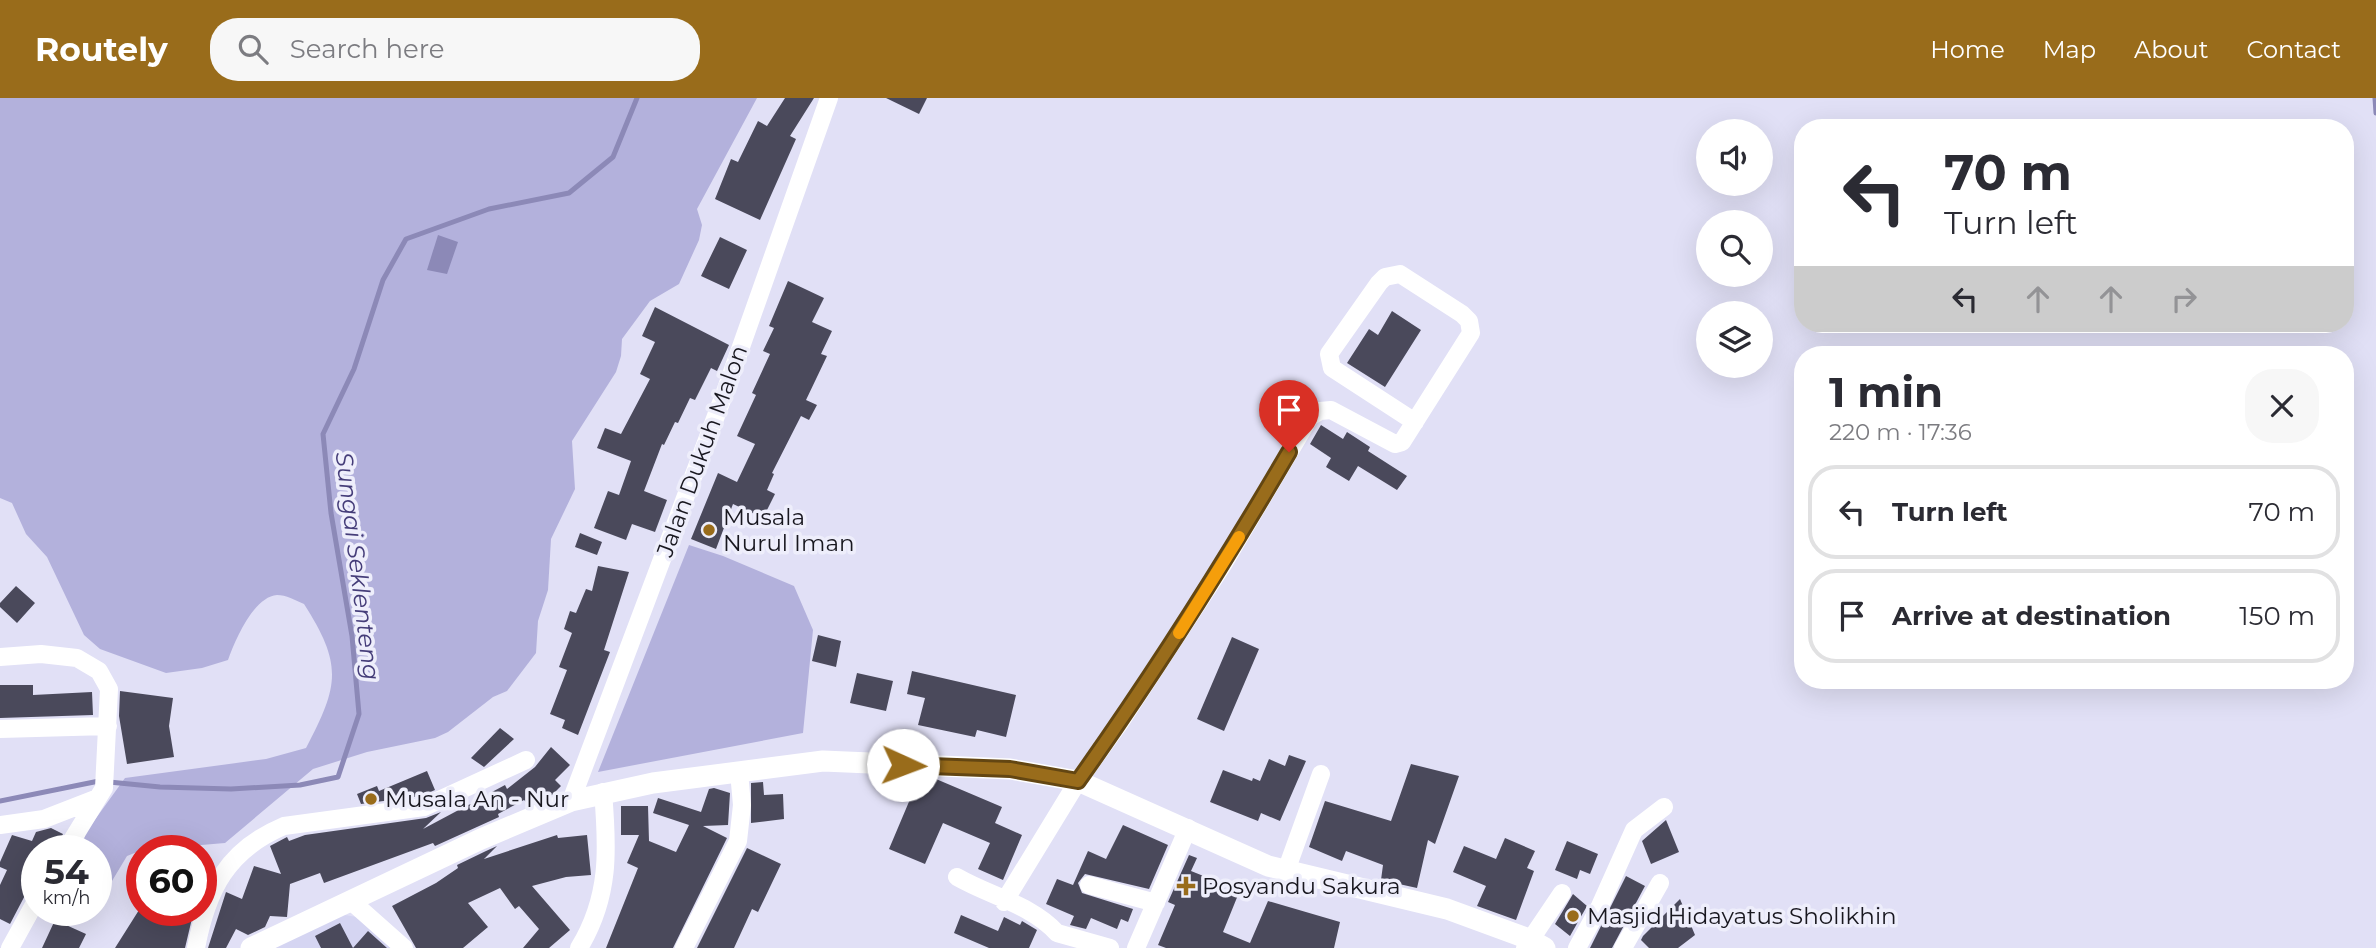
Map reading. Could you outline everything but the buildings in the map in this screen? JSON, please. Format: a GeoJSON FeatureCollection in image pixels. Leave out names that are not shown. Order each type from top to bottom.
{"type":"FeatureCollection","features":[{"type":"Feature","properties":{"kind":"main road"},"geometry":{"type":"LineString","coordinates":[[251,948],[481,839],[571,801],[603,792],[823,761],[1010,769],[1078,781],[1268,866],[1447,909],[1533,945]]}},
{"type":"Feature","properties":{"kind":"street","name":"Jalan Dukuh Malon"},"geometry":{"type":"LineString","coordinates":[[571,801],[725,392],[829,98]]}},
{"type":"Feature","properties":{"kind":"street"},"geometry":{"type":"LineString","coordinates":[[1004,902],[1078,781],[1216,575],[1310,417],[1320,411],[1331,410],[1395,444],[1402,442],[1415,422],[1471,332],[1469,321],[1462,314],[1400,274],[1385,276],[1329,354],[1329,362],[1332,368],[1415,422]]}},
{"type":"Feature","properties":{"kind":"street"},"geometry":{"type":"LineString","coordinates":[[0,657],[41,654],[77,658],[99,671],[109,690],[102,786],[74,835]]}},
{"type":"Feature","properties":{"kind":"street"},"geometry":{"type":"LineString","coordinates":[[0,729],[108,726]]}},
{"type":"Feature","properties":{"kind":"street"},"geometry":{"type":"LineString","coordinates":[[197,948],[211,894],[224,868],[270,832],[284,826],[424,807],[526,761]]}},
{"type":"Feature","properties":{"kind":"street"},"geometry":{"type":"LineString","coordinates":[[684,948],[738,841],[742,816],[739,772]]}},
{"type":"Feature","properties":{"kind":"street"},"geometry":{"type":"LineString","coordinates":[[1286,871],[1321,774]]}},
{"type":"Feature","properties":{"kind":"street"},"geometry":{"type":"LineString","coordinates":[[0,825],[44,819],[102,786]]}},
{"type":"Feature","properties":{"kind":"street"},"geometry":{"type":"LineString","coordinates":[[579,948],[599,909],[603,888],[608,848],[603,792]]}},
{"type":"Feature","properties":{"kind":"street"},"geometry":{"type":"LineString","coordinates":[[1577,948],[1600,906],[1634,830],[1664,807]]}},
{"type":"Feature","properties":{"kind":"street"},"geometry":{"type":"LineString","coordinates":[[1136,948],[1188,828]]}},
{"type":"Feature","properties":{"kind":"street"},"geometry":{"type":"LineString","coordinates":[[957,877],[1004,902],[1030,911],[1046,922],[1054,941],[1110,948]]}},
{"type":"Feature","properties":{"kind":"street"},"geometry":{"type":"LineString","coordinates":[[1623,948],[1660,883]]}},
{"type":"Feature","properties":{"kind":"street"},"geometry":{"type":"LineString","coordinates":[[1089,885],[1156,903]]}},
{"type":"Feature","properties":{"kind":"street"},"geometry":{"type":"LineString","coordinates":[[1533,945],[1562,893]]}},
{"type":"Feature","properties":{"kind":"street"},"geometry":{"type":"LineString","coordinates":[[351,901],[404,948]]}},
{"type":"Feature","properties":{"kind":"street"},"geometry":{"type":"LineString","coordinates":[[9,948],[22,926]]}},
{"type":"Feature","properties":{"kind":"shaded area"},"geometry":{"type":"Polygon","coordinates":[[[0,98],[757,98],[697,209],[702,225],[699,240],[679,284],[650,301],[622,339],[616,372],[572,441],[575,489],[551,539],[548,590],[538,621],[536,653],[507,691],[493,697],[448,732],[435,738],[367,752],[313,769],[225,843],[217,844],[217,835],[126,835],[126,858],[112,881],[112,835],[85,835],[125,778],[266,759],[306,748],[330,691],[330,660],[317,625],[304,604],[277,595],[260,603],[253,611],[228,660],[202,668],[166,673],[100,649],[84,635],[47,557],[26,534],[12,503],[0,498],[0,98]]]}},
{"type":"Feature","properties":{"kind":"shaded area"},"geometry":{"type":"Polygon","coordinates":[[[438,235],[458,242],[447,274],[427,270],[438,235]]]}},
{"type":"Feature","properties":{"kind":"shaded area"},"geometry":{"type":"Polygon","coordinates":[[[689,545],[723,556],[794,586],[813,630],[803,733],[598,772],[689,545]]]}},
{"type":"Feature","properties":{"kind":"shaded area"},"geometry":{"type":"Polygon","coordinates":[[[339,914],[375,920],[407,948],[269,948],[339,914]]]}},
{"type":"Feature","properties":{"kind":"waterway","name":"Sungai Seklenteng"},"geometry":{"type":"LineString","coordinates":[[0,801],[99,781],[160,787],[231,789],[300,785],[338,777],[359,714],[352,636],[331,513],[323,434],[354,369],[383,280],[406,239],[489,209],[569,193],[613,157],[637,98]]}},
{"type":"Feature","properties":{"kind":"waterway"},"geometry":{"type":"LineString","coordinates":[[2375,98],[2376,113]]}},
{"type":"Feature","properties":{"kind":"slow traffic"},"geometry":{"type":"LineString","coordinates":[[1179,633],[1239,537]]}},
{"type":"Feature","properties":{"kind":"place","name":"Musala Nurul Iman"},"geometry":{"type":"Point","coordinates":[709,530]}},
{"type":"Feature","properties":{"kind":"place","name":"Musala An - Nur"},"geometry":{"type":"Point","coordinates":[371,799]}},
{"type":"Feature","properties":{"kind":"place","name":"Posyandu Sakura"},"geometry":{"type":"Point","coordinates":[1186,886]}},
{"type":"Feature","properties":{"kind":"place","name":"Masjid Hidayatus Sholikhin"},"geometry":{"type":"Point","coordinates":[1573,916]}},
{"type":"Feature","properties":{"kind":"route"},"geometry":{"type":"LineString","coordinates":[[903,765],[1010,769],[1078,781],[1119,724],[1224,564],[1289,452]]}}]}
